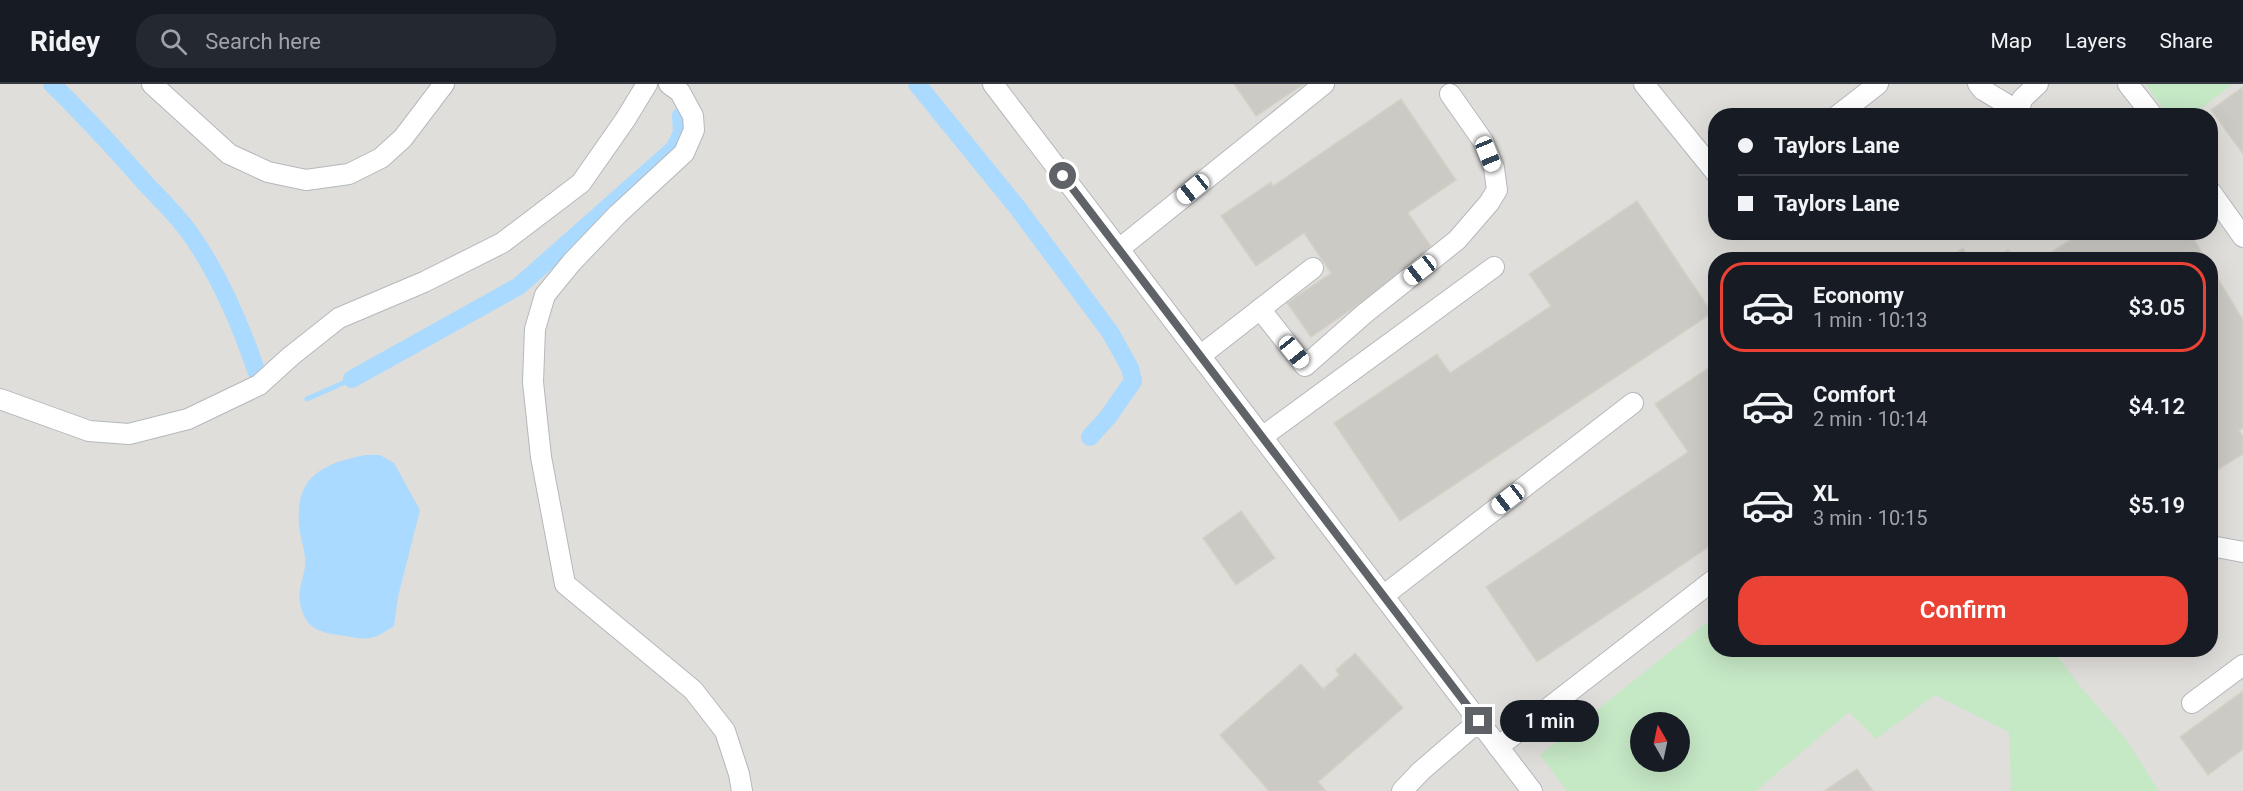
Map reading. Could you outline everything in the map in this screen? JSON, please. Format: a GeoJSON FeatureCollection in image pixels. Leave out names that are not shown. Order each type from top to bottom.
{"type":"FeatureCollection","features":[{"type":"Feature","properties":{"kind":"street"},"geometry":{"type":"LineString","coordinates":[[152,84],[229,154],[268,172],[306,180],[349,174],[381,158],[403,138],[444,84]]}},
{"type":"Feature","properties":{"kind":"street"},"geometry":{"type":"LineString","coordinates":[[0,399],[89,431],[129,434],[188,419],[259,386],[291,356],[339,318],[424,282],[502,243],[581,183],[647,84]]}},
{"type":"Feature","properties":{"kind":"street"},"geometry":{"type":"LineString","coordinates":[[669,84],[680,92],[693,116],[694,130],[684,153],[618,214],[572,262],[545,295],[535,329],[533,382],[541,457],[556,544],[566,584],[693,690],[725,731],[742,791]]}},
{"type":"Feature","properties":{"kind":"street"},"geometry":{"type":"LineString","coordinates":[[993,84],[1532,791]]}},
{"type":"Feature","properties":{"kind":"street"},"geometry":{"type":"LineString","coordinates":[[1119,249],[1324,84]]}},
{"type":"Feature","properties":{"kind":"street"},"geometry":{"type":"LineString","coordinates":[[1644,84],[1708,163]]}},
{"type":"Feature","properties":{"kind":"street"},"geometry":{"type":"LineString","coordinates":[[1847,108],[1878,84]]}},
{"type":"Feature","properties":{"kind":"street"},"geometry":{"type":"LineString","coordinates":[[1978,84],[1983,90],[2010,108]]}},
{"type":"Feature","properties":{"kind":"street"},"geometry":{"type":"LineString","coordinates":[[2019,108],[2022,99],[2038,84]]}},
{"type":"Feature","properties":{"kind":"street"},"geometry":{"type":"LineString","coordinates":[[2128,84],[2147,108]]}},
{"type":"Feature","properties":{"kind":"street"},"geometry":{"type":"LineString","coordinates":[[1260,309],[1305,366],[1364,314],[1457,240],[1483,211],[1497,190],[1494,168],[1483,141],[1450,94]]}},
{"type":"Feature","properties":{"kind":"street"},"geometry":{"type":"LineString","coordinates":[[2218,202],[2243,237]]}},
{"type":"Feature","properties":{"kind":"street"},"geometry":{"type":"LineString","coordinates":[[1262,437],[1494,267]]}},
{"type":"Feature","properties":{"kind":"street"},"geometry":{"type":"LineString","coordinates":[[1200,356],[1313,268]]}},
{"type":"Feature","properties":{"kind":"street"},"geometry":{"type":"LineString","coordinates":[[1383,596],[1633,403]]}},
{"type":"Feature","properties":{"kind":"street"},"geometry":{"type":"LineString","coordinates":[[2218,547],[2243,552]]}},
{"type":"Feature","properties":{"kind":"street"},"geometry":{"type":"LineString","coordinates":[[1498,747],[1708,584]]}},
{"type":"Feature","properties":{"kind":"street"},"geometry":{"type":"LineString","coordinates":[[2192,703],[2243,665]]}},
{"type":"Feature","properties":{"kind":"street"},"geometry":{"type":"LineString","coordinates":[[1402,791],[1421,771],[1479,721]]}},
{"type":"Feature","properties":{"kind":"shaded area"},"geometry":{"type":"Polygon","coordinates":[[[0,84],[2243,84],[2243,791],[0,791],[0,84]]]}},
{"type":"Feature","properties":{"kind":"green space"},"geometry":{"type":"Polygon","coordinates":[[[2145,84],[2233,84],[2202,108],[2163,108],[2145,84]]]}},
{"type":"Feature","properties":{"kind":"green space"},"geometry":{"type":"Polygon","coordinates":[[[1708,621],[1708,657],[2058,657],[2125,738],[2159,791],[2011,791],[2009,732],[1935,695],[1876,739],[1849,712],[1756,791],[1567,791],[1540,755],[1708,621]]]}},
{"type":"Feature","properties":{"kind":"water"},"geometry":{"type":"Polygon","coordinates":[[[365,455],[380,455],[394,463],[420,510],[398,597],[394,626],[377,636],[363,639],[322,632],[310,625],[302,612],[299,596],[305,563],[299,526],[299,509],[301,496],[314,476],[324,468],[336,463],[365,455]]]}},
{"type":"Feature","properties":{"kind":"building"},"geometry":{"type":"Polygon","coordinates":[[[1234,84],[1304,84],[1256,116],[1234,84]]]}},
{"type":"Feature","properties":{"kind":"building"},"geometry":{"type":"Polygon","coordinates":[[[2243,87],[2243,154],[2218,120],[2218,108],[2214,108],[2243,87]]]}},
{"type":"Feature","properties":{"kind":"building"},"geometry":{"type":"Polygon","coordinates":[[[1401,99],[1456,180],[1408,213],[1435,252],[1311,337],[1287,303],[1331,273],[1304,233],[1256,266],[1221,216],[1271,182],[1273,186],[1401,99]]]}},
{"type":"Feature","properties":{"kind":"building"},"geometry":{"type":"Polygon","coordinates":[[[1637,201],[1708,307],[1708,316],[1400,521],[1334,423],[1437,354],[1450,373],[1551,306],[1529,274],[1637,201]]]}},
{"type":"Feature","properties":{"kind":"building"},"geometry":{"type":"Polygon","coordinates":[[[2070,240],[2195,240],[2201,252],[2052,252],[2070,240]]]}},
{"type":"Feature","properties":{"kind":"building"},"geometry":{"type":"Polygon","coordinates":[[[2218,279],[2243,320],[2243,428],[2239,430],[2243,437],[2243,454],[2218,470],[2218,279]]]}},
{"type":"Feature","properties":{"kind":"building"},"geometry":{"type":"Polygon","coordinates":[[[1708,368],[1708,547],[1537,662],[1486,587],[1688,452],[1655,404],[1708,368]]]}},
{"type":"Feature","properties":{"kind":"building"},"geometry":{"type":"Polygon","coordinates":[[[1241,511],[1275,558],[1236,585],[1203,538],[1241,511]]]}},
{"type":"Feature","properties":{"kind":"building"},"geometry":{"type":"Polygon","coordinates":[[[1355,653],[1403,708],[1318,782],[1326,791],[1269,791],[1220,735],[1301,664],[1323,689],[1339,675],[1336,670],[1355,653]]]}},
{"type":"Feature","properties":{"kind":"building"},"geometry":{"type":"Polygon","coordinates":[[[2243,691],[2243,749],[2208,775],[2180,737],[2243,691]]]}},
{"type":"Feature","properties":{"kind":"building"},"geometry":{"type":"Polygon","coordinates":[[[1857,769],[1873,791],[1824,791],[1857,769]]]}},
{"type":"Feature","properties":{"kind":"waterway"},"geometry":{"type":"LineString","coordinates":[[52,84],[100,133],[189,232],[229,301],[258,376]]}},
{"type":"Feature","properties":{"kind":"waterway"},"geometry":{"type":"LineString","coordinates":[[917,84],[1017,207],[1110,332],[1130,368],[1133,381],[1108,417],[1090,437]]}},
{"type":"Feature","properties":{"kind":"waterway"},"geometry":{"type":"LineString","coordinates":[[352,379],[519,286],[674,149],[682,133],[681,116]]}},
{"type":"Feature","properties":{"kind":"waterway"},"geometry":{"type":"LineString","coordinates":[[307,399],[352,379]]}},
{"type":"Feature","properties":{"kind":"route"},"geometry":{"type":"LineString","coordinates":[[1063,176],[1479,721]]}}]}
